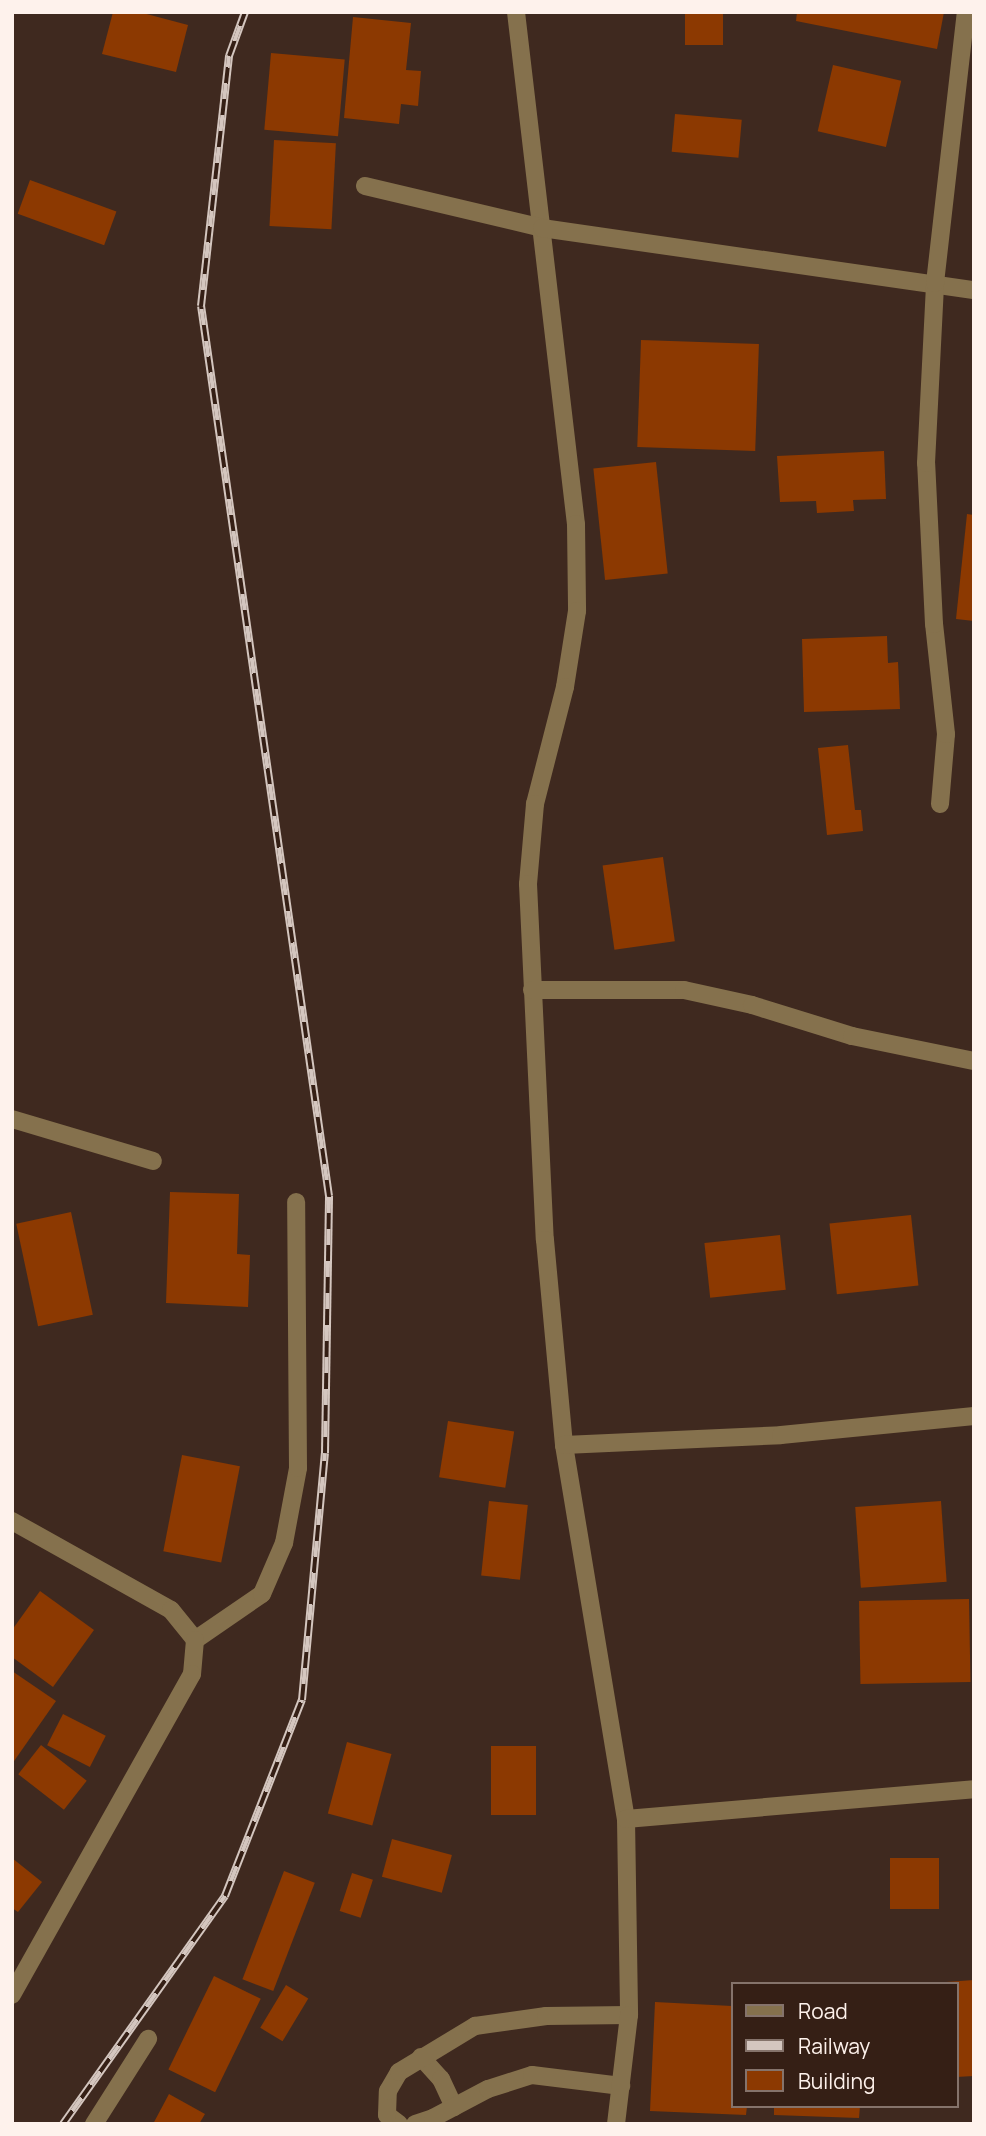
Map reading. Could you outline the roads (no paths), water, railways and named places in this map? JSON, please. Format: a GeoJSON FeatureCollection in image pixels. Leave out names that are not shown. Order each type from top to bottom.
{"type":"FeatureCollection","features":[{"type":"Feature","properties":{"kind":"street"},"geometry":{"type":"LineString","coordinates":[[516,12],[542,228],[555,368],[576,524],[577,611],[565,687],[535,804],[528,884],[545,1240],[564,1445],[626,1819],[629,2015],[616,2124]]}},
{"type":"Feature","properties":{"kind":"street"},"geometry":{"type":"LineString","coordinates":[[940,804],[946,734],[934,624],[926,463],[935,283],[966,12]]}},
{"type":"Feature","properties":{"kind":"street"},"geometry":{"type":"LineString","coordinates":[[365,186],[542,228],[974,290]]}},
{"type":"Feature","properties":{"kind":"street"},"geometry":{"type":"LineString","coordinates":[[532,990],[684,990],[752,1005],[852,1036],[974,1061]]}},
{"type":"Feature","properties":{"kind":"street"},"geometry":{"type":"LineString","coordinates":[[12,1119],[153,1161]]}},
{"type":"Feature","properties":{"kind":"street"},"geometry":{"type":"LineString","coordinates":[[195,1640],[262,1594],[284,1543],[299,1468],[296,1202]]}},
{"type":"Feature","properties":{"kind":"street"},"geometry":{"type":"LineString","coordinates":[[564,1445],[780,1435],[974,1416]]}},
{"type":"Feature","properties":{"kind":"street"},"geometry":{"type":"LineString","coordinates":[[12,1521],[171,1610],[195,1640],[192,1674],[12,1995]]}},
{"type":"Feature","properties":{"kind":"street"},"geometry":{"type":"LineString","coordinates":[[626,1819],[974,1789]]}},
{"type":"Feature","properties":{"kind":"street"},"geometry":{"type":"LineString","coordinates":[[399,2124],[387,2115],[388,2091],[399,2072],[475,2026],[546,2016],[629,2015]]}},
{"type":"Feature","properties":{"kind":"street"},"geometry":{"type":"LineString","coordinates":[[94,2124],[148,2039]]}},
{"type":"Feature","properties":{"kind":"street"},"geometry":{"type":"LineString","coordinates":[[421,2057],[441,2079],[454,2107]]}},
{"type":"Feature","properties":{"kind":"street"},"geometry":{"type":"LineString","coordinates":[[415,2124],[488,2089],[532,2075],[621,2086]]}},
{"type":"Feature","properties":{"kind":"railway"},"geometry":{"type":"LineString","coordinates":[[63,2124],[225,1896],[302,1700],[325,1453],[329,1196],[201,306],[229,56],[245,12]]}}]}
